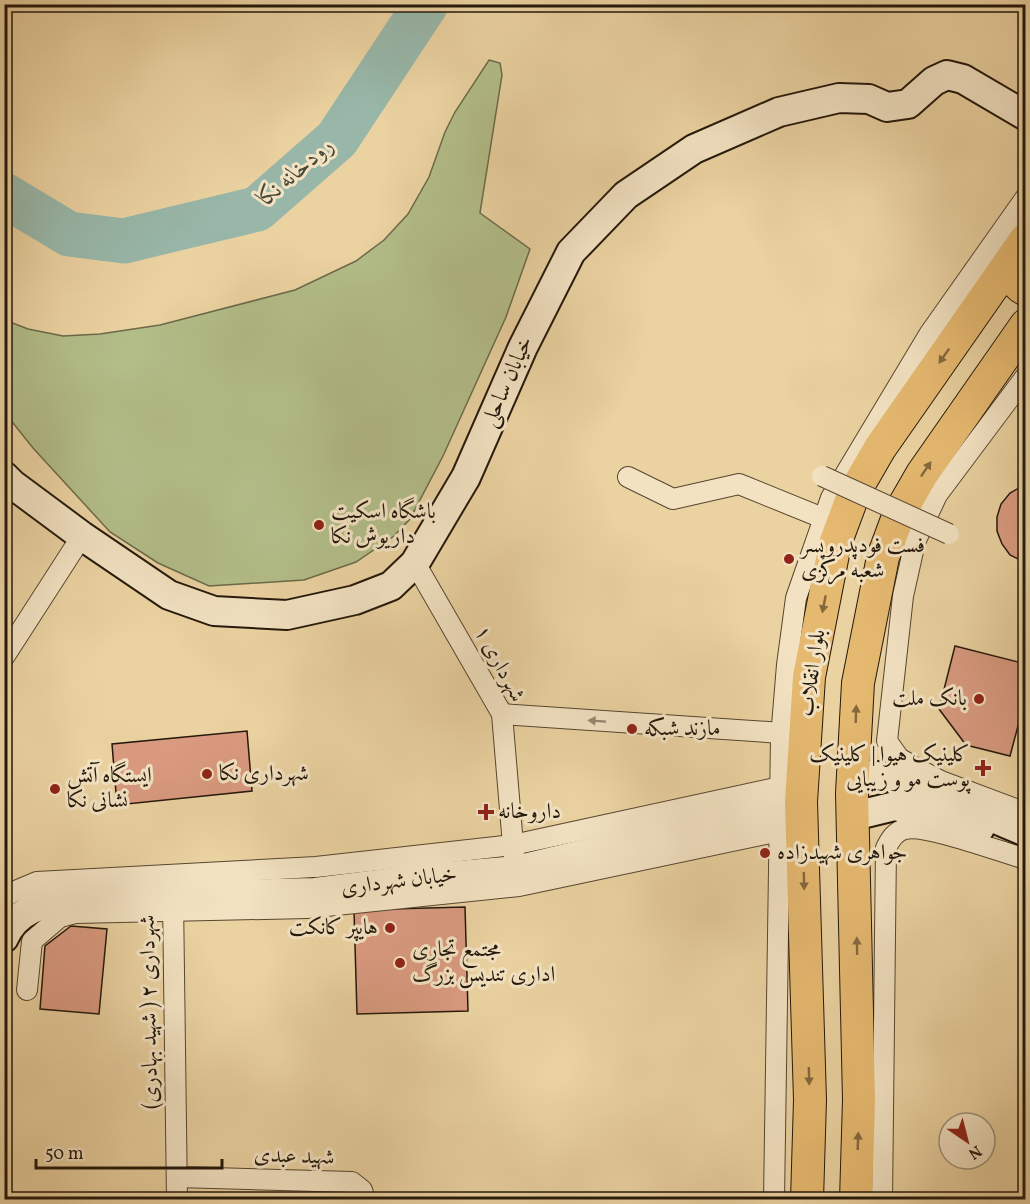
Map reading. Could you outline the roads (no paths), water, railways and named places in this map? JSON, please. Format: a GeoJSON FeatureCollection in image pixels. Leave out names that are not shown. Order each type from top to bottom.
{"type":"FeatureCollection","features":[{"type":"Feature","properties":{"kind":"main road","name":"بلوار انقلاب"},"geometry":{"type":"LineString","coordinates":[[807,1200],[810,1100],[785,807],[836,544],[833,522],[854,494],[880,448],[1019,249]]}},
{"type":"Feature","properties":{"kind":"main road"},"geometry":{"type":"LineString","coordinates":[[1019,249],[1012,274],[1020,287],[1026,290]]}},
{"type":"Feature","properties":{"kind":"main road"},"geometry":{"type":"LineString","coordinates":[[965,326],[979,319],[994,321],[1006,330],[1019,335]]}},
{"type":"Feature","properties":{"kind":"main road","name":"بلوار انقلاب"},"geometry":{"type":"LineString","coordinates":[[856,1200],[860,1100],[853,794],[858,683],[883,557],[899,514],[922,474],[1019,335]]}},
{"type":"Feature","properties":{"kind":"main road"},"geometry":{"type":"LineString","coordinates":[[785,807],[853,794]]}},
{"type":"Feature","properties":{"kind":"street","name":"خیابان ساحلی"},"geometry":{"type":"LineString","coordinates":[[4,476],[82,536],[169,595],[213,611],[287,615],[355,600],[391,586],[415,563],[466,477],[523,347],[571,252],[626,195],[694,149],[779,112],[839,98],[869,99],[887,107],[908,104],[934,81],[947,75],[963,79],[1026,116]]}},
{"type":"Feature","properties":{"kind":"street"},"geometry":{"type":"LineString","coordinates":[[774,1200],[785,807],[782,733],[787,664],[796,598],[833,522],[831,498],[930,333],[1026,197]]}},
{"type":"Feature","properties":{"kind":"street"},"geometry":{"type":"LineString","coordinates":[[1026,376],[937,495],[915,542],[903,596],[887,741],[899,758],[941,781],[1026,813]]}},
{"type":"Feature","properties":{"kind":"street"},"geometry":{"type":"LineString","coordinates":[[822,476],[949,534]]}},
{"type":"Feature","properties":{"kind":"street"},"geometry":{"type":"LineString","coordinates":[[628,477],[673,499],[739,484],[833,522]]}},
{"type":"Feature","properties":{"kind":"street"},"geometry":{"type":"LineString","coordinates":[[4,657],[82,536]]}},
{"type":"Feature","properties":{"kind":"street","name":"شهرداری ۱"},"geometry":{"type":"LineString","coordinates":[[415,563],[502,714],[514,857]]}},
{"type":"Feature","properties":{"kind":"street"},"geometry":{"type":"LineString","coordinates":[[502,714],[782,733]]}},
{"type":"Feature","properties":{"kind":"street"},"geometry":{"type":"LineString","coordinates":[[853,794],[898,778],[1026,832]]}},
{"type":"Feature","properties":{"kind":"street"},"geometry":{"type":"LineString","coordinates":[[853,794],[1026,840]]}},
{"type":"Feature","properties":{"kind":"street"},"geometry":{"type":"LineString","coordinates":[[27,990],[32,941],[60,917],[75,913],[173,903],[308,908],[519,886],[785,807]]}},
{"type":"Feature","properties":{"kind":"street","name":"خیابان شهرداری"},"geometry":{"type":"LineString","coordinates":[[6,932],[22,914],[42,904],[72,898],[173,903],[315,892],[435,877],[514,857],[785,807]]}},
{"type":"Feature","properties":{"kind":"street"},"geometry":{"type":"LineString","coordinates":[[882,1200],[886,848],[892,837],[902,829],[914,828],[935,832],[1026,860]]}},
{"type":"Feature","properties":{"kind":"street"},"geometry":{"type":"LineString","coordinates":[[4,898],[37,882],[514,857]]}},
{"type":"Feature","properties":{"kind":"street","name":"شهرداری ۲ ( شهید بهادری)"},"geometry":{"type":"LineString","coordinates":[[173,903],[177,1200]]}},
{"type":"Feature","properties":{"kind":"street","name":"شهید عبدی"},"geometry":{"type":"LineString","coordinates":[[177,1177],[352,1182],[362,1190],[365,1200]]}},
{"type":"Feature","properties":{"kind":"waterway","name":"رودخانه نکا"},"geometry":{"type":"LineString","coordinates":[[4,195],[69,234],[124,241],[257,209],[337,139],[426,4]]}},
{"type":"Feature","properties":{"kind":"place","name":"باشگاه اسکیت داریوش نکا"},"geometry":{"type":"Point","coordinates":[319,525]}},
{"type":"Feature","properties":{"kind":"place","name":"فست فودپدروپسر شعبه مرکزی"},"geometry":{"type":"Point","coordinates":[789,559]}},
{"type":"Feature","properties":{"kind":"place","name":"بانک ملت"},"geometry":{"type":"Point","coordinates":[979,699]}},
{"type":"Feature","properties":{"kind":"place","name":"مازند شبکه"},"geometry":{"type":"Point","coordinates":[632,729]}},
{"type":"Feature","properties":{"kind":"place","name":"کلینیک هیوا | کلینیک پوست مو و زیبایی"},"geometry":{"type":"Point","coordinates":[983,768]}},
{"type":"Feature","properties":{"kind":"place","name":"شهرداری نکا"},"geometry":{"type":"Point","coordinates":[207,774]}},
{"type":"Feature","properties":{"kind":"place","name":"ایستگاه آتش نشانی نکا"},"geometry":{"type":"Point","coordinates":[55,789]}},
{"type":"Feature","properties":{"kind":"place","name":"داروخانه"},"geometry":{"type":"Point","coordinates":[486,812]}},
{"type":"Feature","properties":{"kind":"place","name":"جواهری شهیدزاده"},"geometry":{"type":"Point","coordinates":[765,853]}},
{"type":"Feature","properties":{"kind":"place","name":"هایپر کانکت"},"geometry":{"type":"Point","coordinates":[390,928]}},
{"type":"Feature","properties":{"kind":"place","name":"مجتمع تجاری اداری تندیس بزرگ"},"geometry":{"type":"Point","coordinates":[400,963]}}]}
